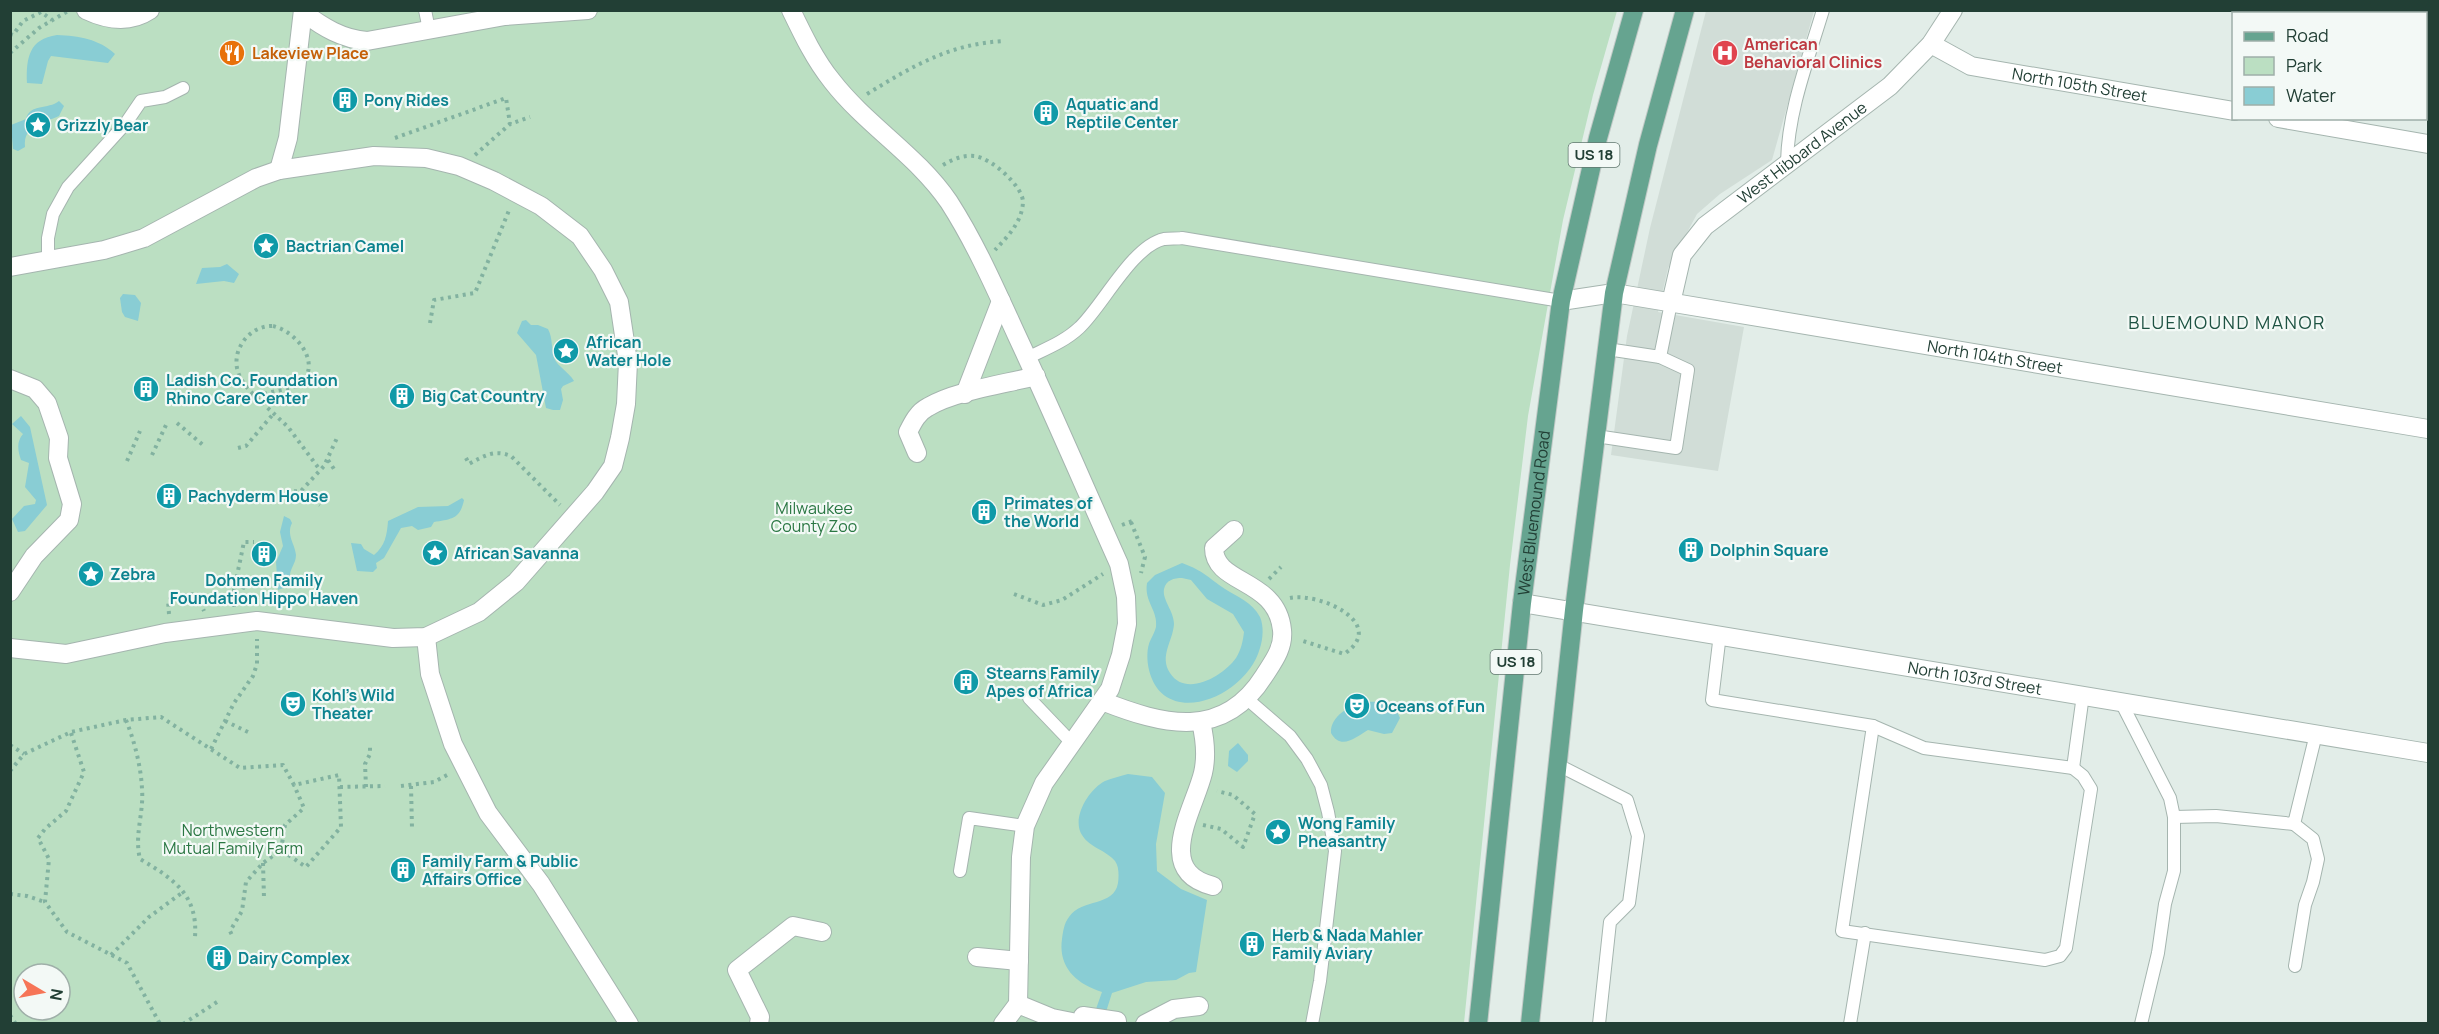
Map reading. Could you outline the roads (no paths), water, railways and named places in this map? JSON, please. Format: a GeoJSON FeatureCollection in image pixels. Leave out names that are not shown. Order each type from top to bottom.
{"type":"FeatureCollection","features":[{"type":"Feature","properties":{"kind":"main road","name":"West Bluemound Road"},"geometry":{"type":"LineString","coordinates":[[1478,1023],[1522,603],[1561,301],[1598,138],[1634,10]]}},
{"type":"Feature","properties":{"kind":"main road","name":"US 18"},"geometry":{"type":"LineString","coordinates":[[1530,1023],[1574,610],[1614,293],[1648,145],[1685,10]]}},
{"type":"Feature","properties":{"kind":"street"},"geometry":{"type":"LineString","coordinates":[[86,10],[101,17],[124,21],[144,12]]}},
{"type":"Feature","properties":{"kind":"street"},"geometry":{"type":"LineString","coordinates":[[303,12],[323,27],[352,40],[367,41],[505,16],[588,10]]}},
{"type":"Feature","properties":{"kind":"street"},"geometry":{"type":"LineString","coordinates":[[791,10],[803,35],[832,81],[943,193],[965,227],[1036,376],[1119,564],[1126,597],[1126,624],[1121,655],[1110,689],[1044,783],[1025,826],[1021,857],[1018,1004],[1003,1023]]}},
{"type":"Feature","properties":{"kind":"street","name":"West Hibbard Avenue"},"geometry":{"type":"LineString","coordinates":[[1671,303],[1682,255],[1705,226],[1890,86],[1931,44],[1953,10]]}},
{"type":"Feature","properties":{"kind":"street"},"geometry":{"type":"LineString","coordinates":[[279,170],[288,138],[303,12]]}},
{"type":"Feature","properties":{"kind":"street","name":"North 105th Street"},"geometry":{"type":"LineString","coordinates":[[1931,44],[1971,66],[2232,111]]}},
{"type":"Feature","properties":{"kind":"street"},"geometry":{"type":"LineString","coordinates":[[2290,120],[2428,144]]}},
{"type":"Feature","properties":{"kind":"street"},"geometry":{"type":"LineString","coordinates":[[10,267],[104,250],[144,238],[256,178],[279,170],[374,156],[415,156],[461,167],[517,192],[559,218],[580,236],[603,270],[619,302],[628,362],[626,404],[613,466],[595,492],[516,582],[479,612],[426,637],[393,638],[257,621],[206,626],[66,654],[10,648]]}},
{"type":"Feature","properties":{"kind":"street","name":"North 104th Street"},"geometry":{"type":"LineString","coordinates":[[1561,301],[1614,293],[2428,429]]}},
{"type":"Feature","properties":{"kind":"street"},"geometry":{"type":"LineString","coordinates":[[965,394],[1001,301]]}},
{"type":"Feature","properties":{"kind":"street"},"geometry":{"type":"LineString","coordinates":[[917,453],[908,432],[915,418],[928,407],[965,394],[1036,376]]}},
{"type":"Feature","properties":{"kind":"street"},"geometry":{"type":"LineString","coordinates":[[10,379],[35,389],[47,402],[59,438],[59,464],[72,504],[69,520],[34,556],[10,592]]}},
{"type":"Feature","properties":{"kind":"street"},"geometry":{"type":"LineString","coordinates":[[1102,702],[1137,715],[1166,722],[1201,722],[1226,714],[1261,682],[1274,660],[1282,638],[1282,630],[1274,604],[1258,590],[1218,566],[1214,548],[1234,530]]}},
{"type":"Feature","properties":{"kind":"street","name":"North 103rd Street"},"geometry":{"type":"LineString","coordinates":[[1522,603],[2428,753]]}},
{"type":"Feature","properties":{"kind":"street"},"geometry":{"type":"LineString","coordinates":[[426,637],[430,674],[453,744],[488,813],[534,874],[629,1023]]}},
{"type":"Feature","properties":{"kind":"street"},"geometry":{"type":"LineString","coordinates":[[1201,722],[1206,756],[1199,786],[1186,821],[1180,851],[1182,862],[1188,872],[1195,879],[1213,886]]}},
{"type":"Feature","properties":{"kind":"street"},"geometry":{"type":"LineString","coordinates":[[759,1023],[760,1017],[736,970],[793,926],[822,932]]}},
{"type":"Feature","properties":{"kind":"street"},"geometry":{"type":"LineString","coordinates":[[977,957],[1019,961]]}},
{"type":"Feature","properties":{"kind":"street"},"geometry":{"type":"LineString","coordinates":[[1018,1004],[1052,1018],[1082,1023],[1083,1016],[1117,1021],[1117,1023]]}},
{"type":"Feature","properties":{"kind":"street"},"geometry":{"type":"LineString","coordinates":[[1145,1023],[1179,1007],[1199,1006]]}},
{"type":"Feature","properties":{"kind":"lane"},"geometry":{"type":"LineString","coordinates":[[425,10],[429,30]]}},
{"type":"Feature","properties":{"kind":"lane"},"geometry":{"type":"LineString","coordinates":[[1787,162],[1788,140],[1797,100],[1823,10]]}},
{"type":"Feature","properties":{"kind":"lane"},"geometry":{"type":"LineString","coordinates":[[48,260],[48,238],[53,214],[68,187],[126,123],[141,101],[165,97],[183,88]]}},
{"type":"Feature","properties":{"kind":"lane"},"geometry":{"type":"LineString","coordinates":[[1027,358],[1064,340],[1080,327],[1121,274],[1145,251],[1162,239],[1182,238],[1561,301]]}},
{"type":"Feature","properties":{"kind":"lane"},"geometry":{"type":"LineString","coordinates":[[1660,357],[1671,303]]}},
{"type":"Feature","properties":{"kind":"lane"},"geometry":{"type":"LineString","coordinates":[[1596,436],[1676,448],[1688,370],[1660,357],[1607,350]]}},
{"type":"Feature","properties":{"kind":"lane"},"geometry":{"type":"LineString","coordinates":[[1720,634],[1712,700],[1873,726],[1924,748],[2073,768],[2083,776],[2091,789],[2066,948],[2060,956],[2045,960],[1842,931],[1873,726]]}},
{"type":"Feature","properties":{"kind":"lane"},"geometry":{"type":"LineString","coordinates":[[2073,768],[2083,695]]}},
{"type":"Feature","properties":{"kind":"lane"},"geometry":{"type":"LineString","coordinates":[[1029,698],[1072,743]]}},
{"type":"Feature","properties":{"kind":"lane"},"geometry":{"type":"LineString","coordinates":[[1246,698],[1290,736],[1307,759],[1321,785],[1328,812],[1335,851],[1320,981],[1312,1023]]}},
{"type":"Feature","properties":{"kind":"lane"},"geometry":{"type":"LineString","coordinates":[[2121,702],[2170,798],[2174,817],[2174,872],[2165,904],[2158,953],[2141,1023]]}},
{"type":"Feature","properties":{"kind":"lane"},"geometry":{"type":"LineString","coordinates":[[2295,824],[2316,734]]}},
{"type":"Feature","properties":{"kind":"lane"},"geometry":{"type":"LineString","coordinates":[[1557,765],[1627,800],[1638,836],[1629,903],[1610,922],[1599,1023]]}},
{"type":"Feature","properties":{"kind":"lane"},"geometry":{"type":"LineString","coordinates":[[2174,817],[2216,816],[2295,824],[2313,839],[2318,859],[2305,905],[2295,966]]}},
{"type":"Feature","properties":{"kind":"lane"},"geometry":{"type":"LineString","coordinates":[[960,871],[969,818],[1025,826]]}},
{"type":"Feature","properties":{"kind":"lane"},"geometry":{"type":"LineString","coordinates":[[1850,1023],[1865,933]]}},
{"type":"Feature","properties":{"kind":"water"},"geometry":{"type":"Polygon","coordinates":[[[57,35],[88,39],[115,54],[108,63],[51,56],[42,84],[27,83],[27,66],[31,51],[40,41],[57,35]]]}},
{"type":"Feature","properties":{"kind":"water"},"geometry":{"type":"Polygon","coordinates":[[[59,101],[64,106],[59,116],[36,125],[27,133],[25,147],[18,151],[13,149],[11,125],[26,119],[28,114],[35,109],[59,101]]]}},
{"type":"Feature","properties":{"kind":"water"},"geometry":{"type":"Polygon","coordinates":[[[227,264],[239,274],[234,283],[224,281],[196,284],[202,268],[220,267],[227,264]]]}},
{"type":"Feature","properties":{"kind":"water"},"geometry":{"type":"Polygon","coordinates":[[[123,294],[135,295],[141,303],[138,321],[125,317],[122,312],[120,298],[123,294]]]}},
{"type":"Feature","properties":{"kind":"water"},"geometry":{"type":"Polygon","coordinates":[[[526,320],[531,325],[548,329],[554,358],[574,381],[561,389],[563,400],[560,410],[546,408],[536,355],[517,333],[522,321],[526,320]]]}},
{"type":"Feature","properties":{"kind":"water"},"geometry":{"type":"Polygon","coordinates":[[[21,416],[30,427],[47,505],[25,531],[18,532],[12,519],[24,506],[35,504],[36,500],[25,487],[29,463],[21,460],[18,447],[23,434],[12,424],[21,416]]]}},
{"type":"Feature","properties":{"kind":"water"},"geometry":{"type":"Polygon","coordinates":[[[462,498],[464,500],[457,515],[434,522],[431,527],[418,530],[412,526],[401,528],[384,558],[376,563],[377,568],[373,572],[357,571],[351,543],[361,544],[364,549],[374,555],[385,540],[388,521],[418,507],[448,506],[462,498]]]}},
{"type":"Feature","properties":{"kind":"water"},"geometry":{"type":"Polygon","coordinates":[[[284,516],[292,523],[290,535],[296,555],[290,578],[304,580],[303,586],[294,584],[278,590],[276,562],[283,546],[280,532],[284,516]]]}},
{"type":"Feature","properties":{"kind":"water"},"geometry":{"type":"Polygon","coordinates":[[[1182,563],[1201,572],[1244,600],[1260,617],[1263,628],[1262,641],[1252,666],[1239,681],[1223,693],[1205,700],[1187,703],[1171,699],[1158,689],[1149,670],[1147,659],[1148,646],[1156,628],[1156,621],[1147,596],[1147,583],[1155,575],[1182,563]],[[1173,579],[1164,589],[1174,624],[1166,655],[1167,667],[1177,680],[1185,684],[1204,682],[1230,665],[1239,652],[1244,632],[1233,614],[1207,599],[1191,580],[1173,579]]]}},
{"type":"Feature","properties":{"kind":"water"},"geometry":{"type":"Polygon","coordinates":[[[1366,702],[1382,703],[1395,709],[1400,718],[1392,733],[1384,734],[1368,730],[1349,741],[1339,741],[1335,738],[1331,733],[1338,716],[1354,705],[1366,702]]]}},
{"type":"Feature","properties":{"kind":"water"},"geometry":{"type":"Polygon","coordinates":[[[1238,743],[1248,755],[1248,761],[1237,772],[1228,766],[1229,751],[1238,743]]]}},
{"type":"Feature","properties":{"kind":"water"},"geometry":{"type":"Polygon","coordinates":[[[1128,774],[1152,777],[1165,793],[1156,844],[1157,871],[1181,889],[1207,900],[1196,972],[1176,980],[1146,982],[1112,993],[1105,1015],[1091,1023],[1102,992],[1077,979],[1066,966],[1062,949],[1063,931],[1067,919],[1075,911],[1110,896],[1115,891],[1118,871],[1111,857],[1082,835],[1079,828],[1080,813],[1088,797],[1099,785],[1128,774]]]}},
{"type":"Feature","properties":{"kind":"place","name":"Lakeview Place"},"geometry":{"type":"Point","coordinates":[232,53]}},
{"type":"Feature","properties":{"kind":"place","name":"American Behavioral Clinics"},"geometry":{"type":"Point","coordinates":[1725,53]}},
{"type":"Feature","properties":{"kind":"place","name":"Pony Rides"},"geometry":{"type":"Point","coordinates":[345,100]}},
{"type":"Feature","properties":{"kind":"place","name":"Aquatic and Reptile Center"},"geometry":{"type":"Point","coordinates":[1046,113]}},
{"type":"Feature","properties":{"kind":"place","name":"Grizzly Bear"},"geometry":{"type":"Point","coordinates":[38,125]}},
{"type":"Feature","properties":{"kind":"place","name":"Bactrian Camel"},"geometry":{"type":"Point","coordinates":[266,246]}},
{"type":"Feature","properties":{"kind":"place","name":"African Water Hole"},"geometry":{"type":"Point","coordinates":[566,351]}},
{"type":"Feature","properties":{"kind":"place","name":"Ladish Co. Foundation Rhino Care Center"},"geometry":{"type":"Point","coordinates":[146,389]}},
{"type":"Feature","properties":{"kind":"place","name":"Big Cat Country"},"geometry":{"type":"Point","coordinates":[402,396]}},
{"type":"Feature","properties":{"kind":"place","name":"Pachyderm House"},"geometry":{"type":"Point","coordinates":[169,496]}},
{"type":"Feature","properties":{"kind":"place","name":"Primates of the World"},"geometry":{"type":"Point","coordinates":[984,512]}},
{"type":"Feature","properties":{"kind":"place","name":"Dolphin Square"},"geometry":{"type":"Point","coordinates":[1691,550]}},
{"type":"Feature","properties":{"kind":"place","name":"African Savanna"},"geometry":{"type":"Point","coordinates":[435,553]}},
{"type":"Feature","properties":{"kind":"place","name":"Dohmen Family Foundation Hippo Haven"},"geometry":{"type":"Point","coordinates":[264,554]}},
{"type":"Feature","properties":{"kind":"place","name":"Zebra"},"geometry":{"type":"Point","coordinates":[91,574]}},
{"type":"Feature","properties":{"kind":"place","name":"Stearns Family Apes of Africa"},"geometry":{"type":"Point","coordinates":[966,682]}},
{"type":"Feature","properties":{"kind":"place","name":"Kohl's Wild Theater"},"geometry":{"type":"Point","coordinates":[293,704]}},
{"type":"Feature","properties":{"kind":"place","name":"Oceans of Fun"},"geometry":{"type":"Point","coordinates":[1357,706]}},
{"type":"Feature","properties":{"kind":"place","name":"Wong Family Pheasantry"},"geometry":{"type":"Point","coordinates":[1278,832]}},
{"type":"Feature","properties":{"kind":"place","name":"Family Farm & Public Affairs Office"},"geometry":{"type":"Point","coordinates":[403,870]}},
{"type":"Feature","properties":{"kind":"place","name":"Herb & Nada Mahler Family Aviary"},"geometry":{"type":"Point","coordinates":[1252,944]}},
{"type":"Feature","properties":{"kind":"place","name":"Dairy Complex"},"geometry":{"type":"Point","coordinates":[219,958]}},
{"type":"Feature","properties":{"kind":"district","name":"BLUEMOUND MANOR"},"geometry":{"type":"Point","coordinates":[2227,323]}},
{"type":"Feature","properties":{"kind":"park label","name":"Milwaukee County Zoo"},"geometry":{"type":"Point","coordinates":[814,517]}},
{"type":"Feature","properties":{"kind":"park label","name":"Northwestern Mutual Family Farm"},"geometry":{"type":"Point","coordinates":[233,839]}}]}
